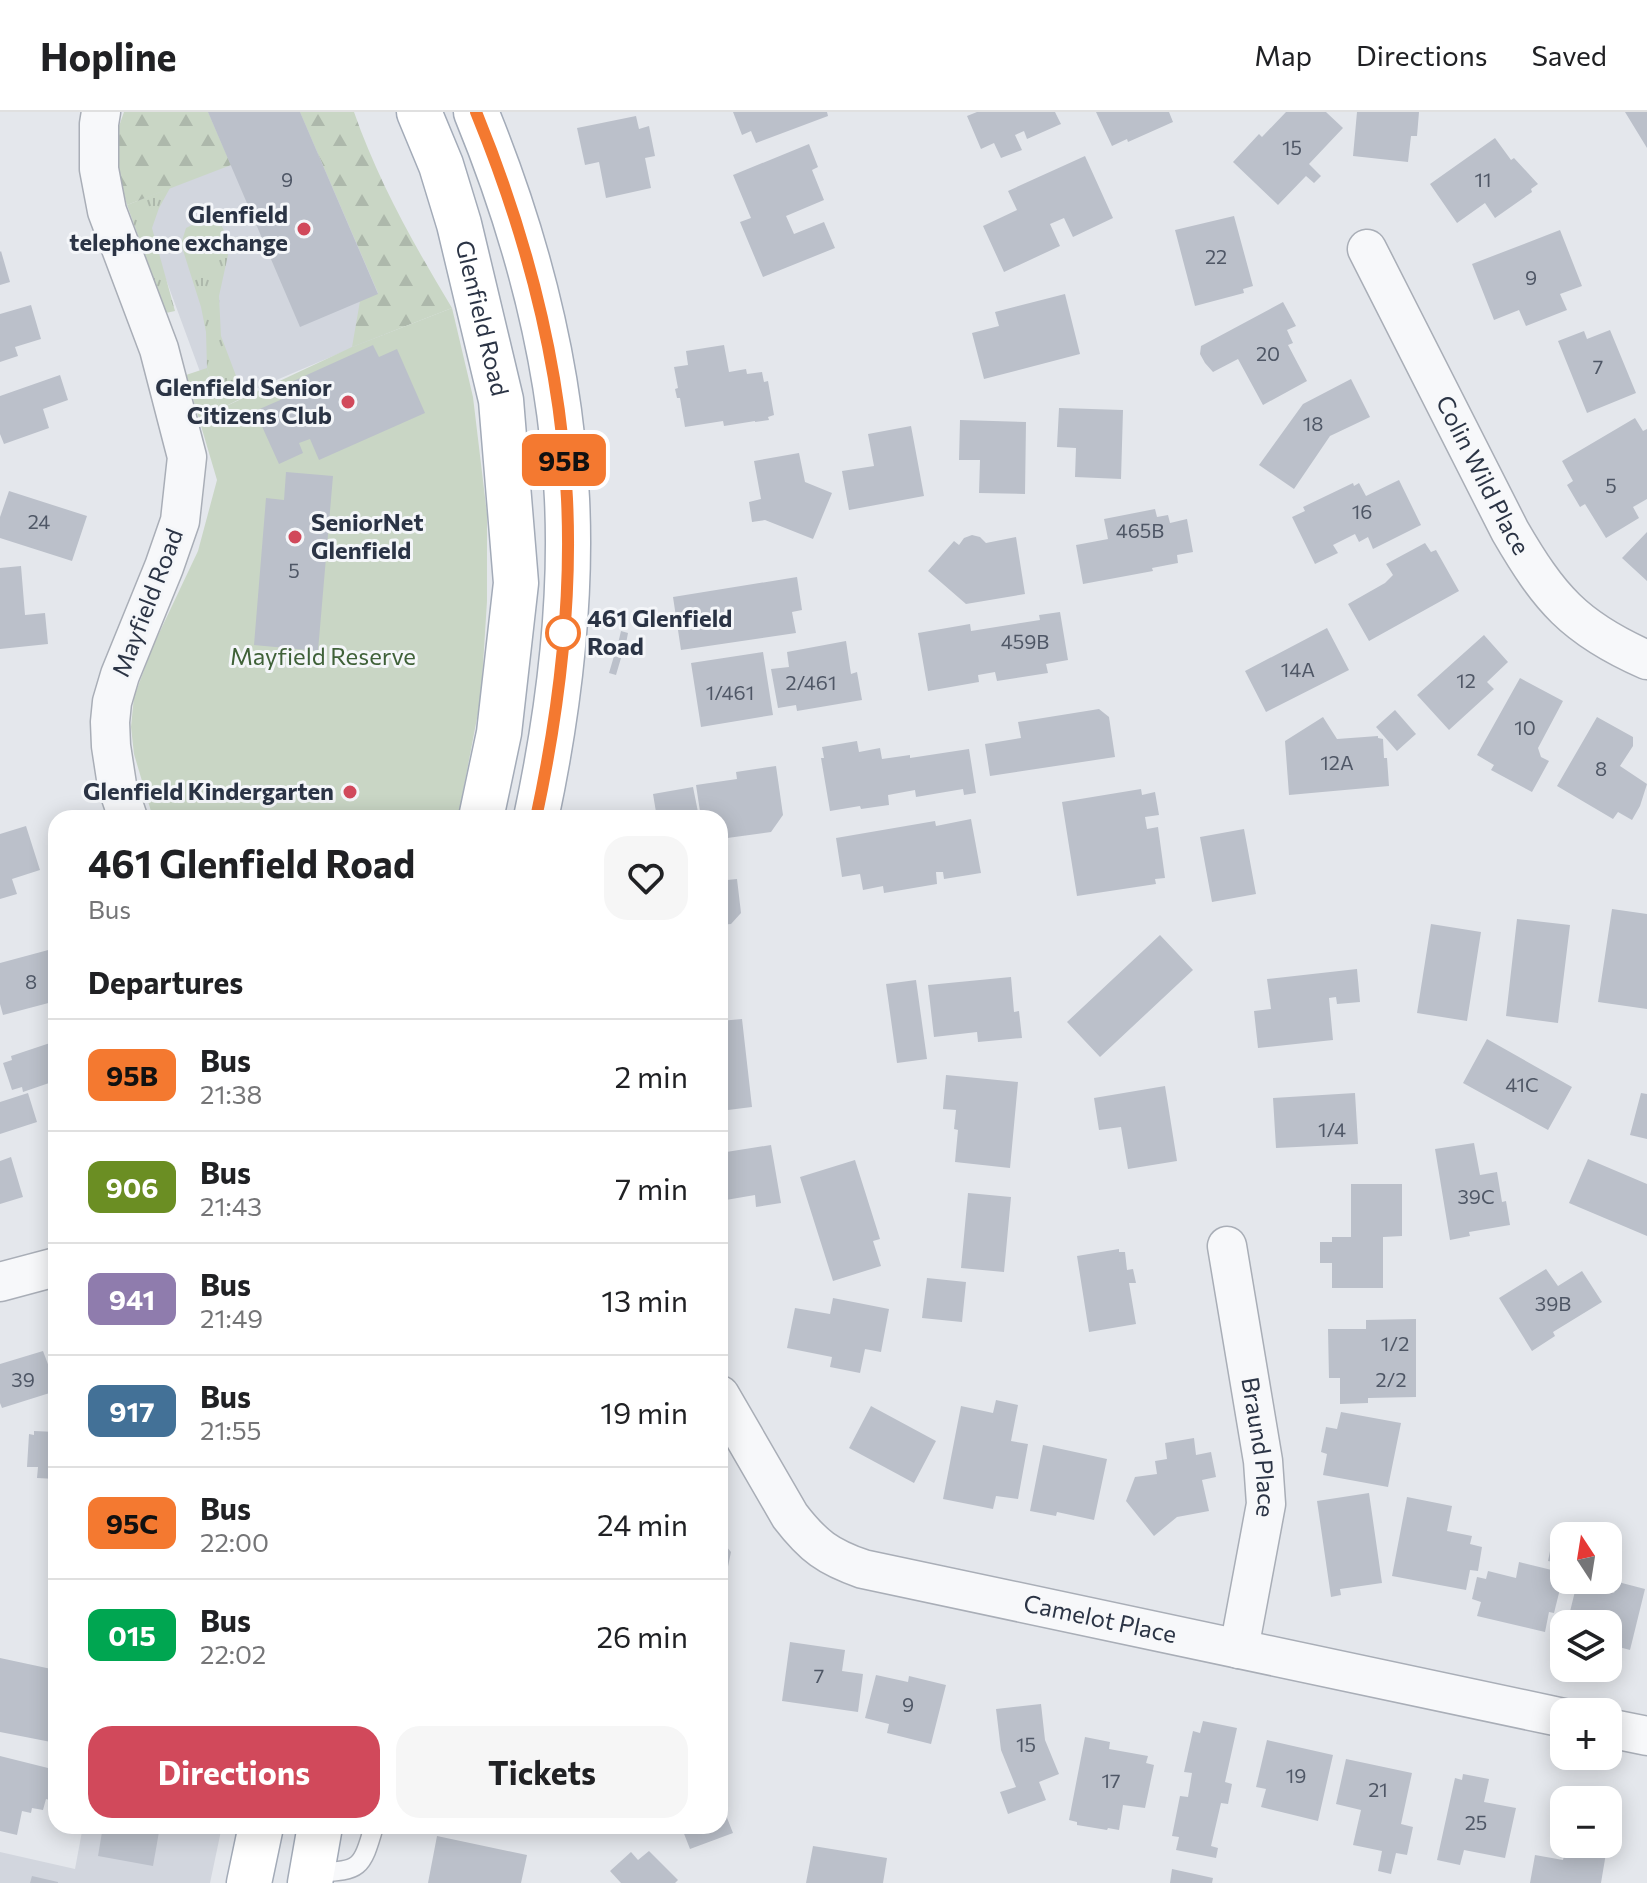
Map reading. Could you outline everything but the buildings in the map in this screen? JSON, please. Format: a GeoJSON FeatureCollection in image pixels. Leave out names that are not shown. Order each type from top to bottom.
{"type":"FeatureCollection","features":[{"type":"Feature","properties":{"kind":"main road","name":"Glenfield Road"},"geometry":{"type":"LineString","coordinates":[[419,112],[441,165],[459,224],[501,400],[504,428],[516,583],[499,733],[483,810]]}},
{"type":"Feature","properties":{"kind":"main road"},"geometry":{"type":"LineString","coordinates":[[476,112],[500,171],[527,257],[546,338],[560,419],[567,499],[567,589],[558,687],[538,810]]}},
{"type":"Feature","properties":{"kind":"main road"},"geometry":{"type":"LineString","coordinates":[[249,1883],[259,1834]]}},
{"type":"Feature","properties":{"kind":"main road"},"geometry":{"type":"LineString","coordinates":[[310,1878],[318,1834]]}},
{"type":"Feature","properties":{"kind":"street","name":"Mayfield Road"},"geometry":{"type":"LineString","coordinates":[[101,112],[99,169],[107,211],[159,349],[187,457],[180,521],[112,702],[112,756],[125,810]]}},
{"type":"Feature","properties":{"kind":"street","name":"Colin Wild Place"},"geometry":{"type":"LineString","coordinates":[[1367,249],[1529,563],[1571,615],[1606,640],[1647,660]]}},
{"type":"Feature","properties":{"kind":"street","name":"Braund Place"},"geometry":{"type":"LineString","coordinates":[[1227,1246],[1263,1461],[1266,1504],[1239,1649]]}},
{"type":"Feature","properties":{"kind":"street"},"geometry":{"type":"LineString","coordinates":[[0,1282],[48,1269]]}},
{"type":"Feature","properties":{"kind":"street","name":"Camelot Place"},"geometry":{"type":"LineString","coordinates":[[728,1409],[797,1525],[823,1551],[843,1562],[863,1569],[1550,1715]]}},
{"type":"Feature","properties":{"kind":"street"},"geometry":{"type":"LineString","coordinates":[[1622,1731],[1647,1736]]}},
{"type":"Feature","properties":{"kind":"lane"},"geometry":{"type":"LineString","coordinates":[[310,1878],[348,1871],[357,1866],[367,1851],[372,1834]]}},
{"type":"Feature","properties":{"kind":"shaded area"},"geometry":{"type":"Polygon","coordinates":[[[164,112],[344,112],[430,315],[213,407],[129,179],[164,112]]]}},
{"type":"Feature","properties":{"kind":"shaded area"},"geometry":{"type":"Polygon","coordinates":[[[82,1834],[220,1834],[210,1883],[0,1883],[0,1852],[75,1869],[82,1834]]]}},
{"type":"Feature","properties":{"kind":"green space"},"geometry":{"type":"Polygon","coordinates":[[[124,112],[208,112],[231,165],[127,205],[111,149],[124,112]]]}},
{"type":"Feature","properties":{"kind":"green space"},"geometry":{"type":"Polygon","coordinates":[[[300,112],[354,112],[398,212],[452,308],[352,347],[360,301],[378,293],[300,112]]]}},
{"type":"Feature","properties":{"kind":"green space"},"geometry":{"type":"Polygon","coordinates":[[[170,188],[152,228],[175,311],[166,313],[127,205],[170,188]]]}},
{"type":"Feature","properties":{"kind":"green space"},"geometry":{"type":"Polygon","coordinates":[[[202,220],[219,221],[229,240],[219,296],[221,336],[244,397],[220,409],[207,368],[206,332],[201,307],[181,244],[186,228],[202,220]]]}},
{"type":"Feature","properties":{"kind":"green space","name":"Mayfield Reserve"},"geometry":{"type":"Polygon","coordinates":[[[452,308],[473,397],[487,514],[487,601],[481,697],[460,810],[151,810],[134,754],[131,727],[134,697],[153,646],[198,551],[217,480],[186,375],[207,368],[220,409],[352,347],[452,308]]]}},
{"type":"Feature","properties":{"kind":"bus line","name":"95B"},"geometry":{"type":"LineString","coordinates":[[476,112],[500,171],[527,257],[546,338],[560,419],[567,499],[567,589],[558,687],[538,810]]}},
{"type":"Feature","properties":{"kind":"place","name":"Glenfield telephone exchange"},"geometry":{"type":"Point","coordinates":[304,229]}},
{"type":"Feature","properties":{"kind":"place","name":"Glenfield Senior Citizens Club"},"geometry":{"type":"Point","coordinates":[348,402]}},
{"type":"Feature","properties":{"kind":"place","name":"SeniorNet Glenfield"},"geometry":{"type":"Point","coordinates":[295,537]}},
{"type":"Feature","properties":{"kind":"place","name":"461 Glenfield Road"},"geometry":{"type":"Point","coordinates":[563,633]}},
{"type":"Feature","properties":{"kind":"place","name":"Glenfield Kindergarten"},"geometry":{"type":"Point","coordinates":[350,792]}}]}
